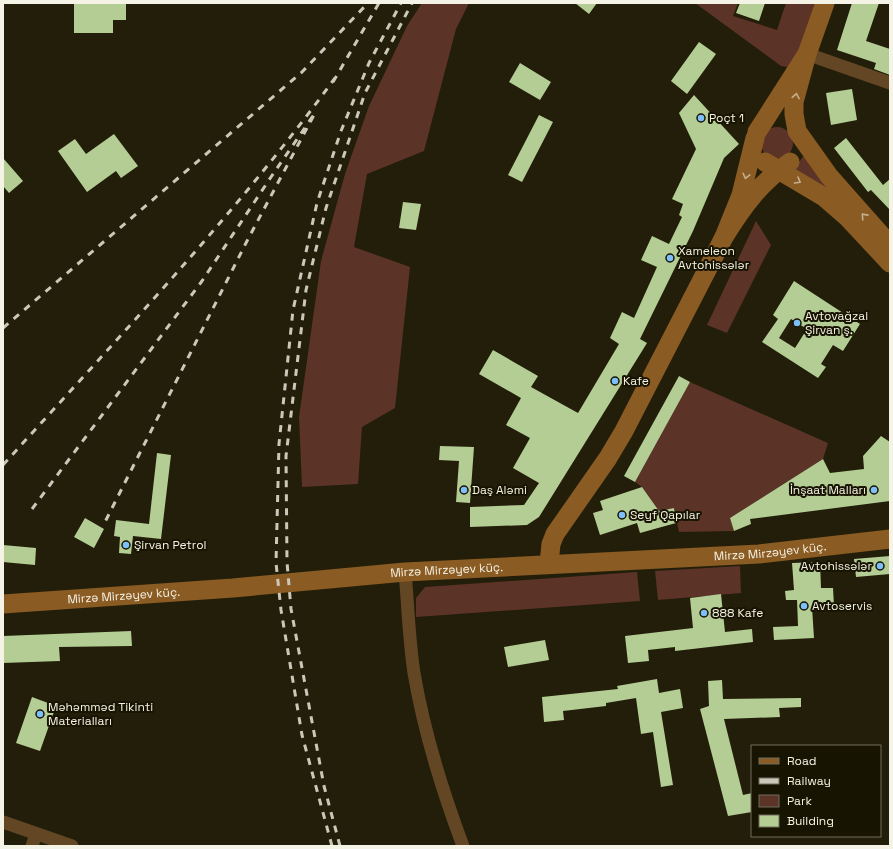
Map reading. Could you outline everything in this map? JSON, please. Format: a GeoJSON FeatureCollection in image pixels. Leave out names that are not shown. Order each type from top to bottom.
{"type":"FeatureCollection","features":[{"type":"Feature","properties":{"kind":"main road"},"geometry":{"type":"LineString","coordinates":[[724,237],[750,198],[778,164],[798,151],[799,138],[794,114],[794,102],[807,54],[826,3]]}},
{"type":"Feature","properties":{"kind":"main road"},"geometry":{"type":"LineString","coordinates":[[549,564],[551,544],[555,534],[608,458],[624,431],[724,237],[741,195],[756,135],[807,54]]}},
{"type":"Feature","properties":{"kind":"main road"},"geometry":{"type":"LineString","coordinates":[[890,245],[829,176],[797,131],[787,122],[780,120],[767,122],[756,135],[756,152],[778,164],[836,206],[890,263]]}},
{"type":"Feature","properties":{"kind":"main road","name":"Mirzə Mirzəyev küç."},"geometry":{"type":"LineString","coordinates":[[3,604],[233,588],[405,572],[759,554],[890,539]]}},
{"type":"Feature","properties":{"kind":"street"},"geometry":{"type":"LineString","coordinates":[[807,54],[890,83]]}},
{"type":"Feature","properties":{"kind":"street"},"geometry":{"type":"LineString","coordinates":[[405,572],[414,672],[425,722],[446,801],[463,846]]}},
{"type":"Feature","properties":{"kind":"street"},"geometry":{"type":"LineString","coordinates":[[3,822],[34,840],[72,846]]}},
{"type":"Feature","properties":{"kind":"green space"},"geometry":{"type":"Polygon","coordinates":[[[422,3],[469,3],[456,29],[424,151],[367,174],[354,247],[410,267],[395,408],[362,427],[358,484],[302,487],[299,417],[321,261],[345,174],[369,106],[407,26],[422,3]]]}},
{"type":"Feature","properties":{"kind":"green space"},"geometry":{"type":"Polygon","coordinates":[[[695,3],[738,3],[733,16],[777,30],[786,3],[817,3],[803,47],[788,67],[781,66],[695,3]]]}},
{"type":"Feature","properties":{"kind":"green space"},"geometry":{"type":"Polygon","coordinates":[[[774,127],[780,127],[790,134],[793,143],[792,149],[786,156],[780,159],[774,159],[764,152],[761,146],[761,140],[768,130],[774,127]]]}},
{"type":"Feature","properties":{"kind":"green space"},"geometry":{"type":"Polygon","coordinates":[[[805,154],[843,202],[792,171],[805,154]]]}},
{"type":"Feature","properties":{"kind":"green space"},"geometry":{"type":"Polygon","coordinates":[[[756,221],[771,245],[727,333],[707,325],[756,221]]]}},
{"type":"Feature","properties":{"kind":"green space"},"geometry":{"type":"Polygon","coordinates":[[[690,382],[828,443],[823,459],[730,518],[734,531],[679,532],[674,508],[659,511],[642,487],[635,482],[690,382]]]}},
{"type":"Feature","properties":{"kind":"green space"},"geometry":{"type":"Polygon","coordinates":[[[740,566],[741,593],[658,600],[655,571],[740,566]]]}},
{"type":"Feature","properties":{"kind":"green space"},"geometry":{"type":"Polygon","coordinates":[[[637,572],[640,601],[416,617],[416,598],[425,587],[637,572]]]}},
{"type":"Feature","properties":{"kind":"building"},"geometry":{"type":"Polygon","coordinates":[[[74,3],[126,3],[126,20],[113,20],[113,33],[74,33],[74,3]]]}},
{"type":"Feature","properties":{"kind":"building"},"geometry":{"type":"Polygon","coordinates":[[[575,3],[597,3],[589,14],[575,3]]]}},
{"type":"Feature","properties":{"kind":"building"},"geometry":{"type":"Polygon","coordinates":[[[740,3],[765,3],[759,21],[736,13],[740,3]]]}},
{"type":"Feature","properties":{"kind":"building"},"geometry":{"type":"Polygon","coordinates":[[[852,3],[879,3],[866,41],[890,49],[890,75],[874,69],[876,63],[837,50],[852,3]]]}},
{"type":"Feature","properties":{"kind":"building"},"geometry":{"type":"Polygon","coordinates":[[[699,42],[716,54],[687,94],[671,81],[699,42]]]}},
{"type":"Feature","properties":{"kind":"building"},"geometry":{"type":"Polygon","coordinates":[[[520,63],[551,82],[540,100],[509,82],[520,63]]]}},
{"type":"Feature","properties":{"kind":"building"},"geometry":{"type":"Polygon","coordinates":[[[852,89],[857,120],[831,125],[826,93],[852,89]]]}},
{"type":"Feature","properties":{"kind":"building"},"geometry":{"type":"Polygon","coordinates":[[[694,95],[739,144],[724,158],[693,231],[640,339],[647,343],[539,517],[527,525],[470,527],[470,507],[524,505],[539,483],[513,468],[530,438],[506,425],[521,398],[479,374],[493,350],[538,376],[531,387],[578,413],[619,344],[610,338],[622,312],[634,318],[657,267],[641,260],[652,236],[669,244],[682,217],[679,215],[683,204],[672,199],[696,149],[679,113],[694,95]]]}},
{"type":"Feature","properties":{"kind":"building"},"geometry":{"type":"Polygon","coordinates":[[[539,115],[553,122],[522,182],[508,175],[539,115]]]}},
{"type":"Feature","properties":{"kind":"building"},"geometry":{"type":"Polygon","coordinates":[[[114,134],[138,166],[121,178],[116,171],[87,192],[58,151],[75,139],[86,154],[114,134]]]}},
{"type":"Feature","properties":{"kind":"building"},"geometry":{"type":"Polygon","coordinates":[[[846,138],[883,185],[890,179],[890,210],[871,190],[868,192],[834,148],[846,138]]]}},
{"type":"Feature","properties":{"kind":"building"},"geometry":{"type":"Polygon","coordinates":[[[3,158],[23,181],[9,193],[3,186],[3,158]]]}},
{"type":"Feature","properties":{"kind":"building"},"geometry":{"type":"Polygon","coordinates":[[[403,202],[421,204],[416,230],[399,228],[403,202]]]}},
{"type":"Feature","properties":{"kind":"building"},"geometry":{"type":"Polygon","coordinates":[[[794,281],[860,324],[843,351],[833,345],[821,364],[826,367],[818,378],[762,342],[778,319],[773,315],[794,281]],[[791,319],[779,338],[795,348],[807,329],[791,319]]]}},
{"type":"Feature","properties":{"kind":"building"},"geometry":{"type":"Polygon","coordinates":[[[679,376],[690,382],[635,482],[624,476],[679,376]]]}},
{"type":"Feature","properties":{"kind":"building"},"geometry":{"type":"Polygon","coordinates":[[[881,436],[890,442],[890,501],[750,519],[751,524],[734,531],[730,518],[823,459],[830,473],[864,469],[863,456],[881,436]]]}},
{"type":"Feature","properties":{"kind":"building"},"geometry":{"type":"Polygon","coordinates":[[[440,446],[474,447],[470,503],[456,502],[459,461],[439,460],[440,446]]]}},
{"type":"Feature","properties":{"kind":"building"},"geometry":{"type":"Polygon","coordinates":[[[157,453],[171,455],[161,539],[133,536],[131,554],[119,553],[120,537],[114,536],[116,520],[149,524],[157,453]]]}},
{"type":"Feature","properties":{"kind":"building"},"geometry":{"type":"Polygon","coordinates":[[[642,487],[659,511],[674,508],[676,523],[640,533],[637,523],[600,535],[593,513],[603,510],[600,501],[642,487]]]}},
{"type":"Feature","properties":{"kind":"building"},"geometry":{"type":"Polygon","coordinates":[[[85,518],[104,529],[94,548],[74,537],[85,518]]]}},
{"type":"Feature","properties":{"kind":"building"},"geometry":{"type":"Polygon","coordinates":[[[3,545],[36,548],[35,565],[3,562],[3,545]]]}},
{"type":"Feature","properties":{"kind":"building"},"geometry":{"type":"Polygon","coordinates":[[[890,556],[890,574],[856,577],[854,559],[890,556]]]}},
{"type":"Feature","properties":{"kind":"building"},"geometry":{"type":"Polygon","coordinates":[[[820,562],[821,588],[833,588],[834,606],[812,607],[814,638],[774,640],[773,627],[798,626],[797,600],[786,600],[785,591],[794,590],[792,563],[820,562]]]}},
{"type":"Feature","properties":{"kind":"building"},"geometry":{"type":"Polygon","coordinates":[[[721,594],[725,632],[752,629],[753,642],[675,651],[675,647],[648,650],[649,661],[628,663],[625,636],[693,628],[690,598],[721,594]]]}},
{"type":"Feature","properties":{"kind":"building"},"geometry":{"type":"Polygon","coordinates":[[[131,631],[132,646],[59,647],[60,661],[3,663],[3,636],[131,631]]]}},
{"type":"Feature","properties":{"kind":"building"},"geometry":{"type":"Polygon","coordinates":[[[545,640],[549,660],[508,667],[504,647],[545,640]]]}},
{"type":"Feature","properties":{"kind":"building"},"geometry":{"type":"Polygon","coordinates":[[[657,679],[659,693],[680,689],[683,708],[661,712],[673,785],[661,787],[653,732],[641,734],[636,698],[606,703],[606,706],[563,711],[564,720],[544,722],[542,697],[618,689],[617,686],[657,679]]]}},
{"type":"Feature","properties":{"kind":"building"},"geometry":{"type":"Polygon","coordinates":[[[722,680],[723,699],[801,698],[801,707],[779,708],[780,717],[724,719],[743,795],[751,793],[751,812],[728,816],[700,709],[709,706],[708,681],[722,680]]]}},
{"type":"Feature","properties":{"kind":"building"},"geometry":{"type":"Polygon","coordinates":[[[32,697],[56,706],[40,751],[16,743],[32,697]]]}},
{"type":"Feature","properties":{"kind":"railway"},"geometry":{"type":"LineString","coordinates":[[3,328],[302,72],[368,3]]}},
{"type":"Feature","properties":{"kind":"railway"},"geometry":{"type":"LineString","coordinates":[[333,82],[379,3]]}},
{"type":"Feature","properties":{"kind":"railway"},"geometry":{"type":"LineString","coordinates":[[332,846],[302,735],[281,610],[276,563],[279,444],[293,310],[317,203],[341,131],[369,63],[401,3]]}},
{"type":"Feature","properties":{"kind":"railway"},"geometry":{"type":"LineString","coordinates":[[340,846],[324,786],[291,609],[287,562],[286,456],[306,290],[326,208],[365,93],[412,3]]}},
{"type":"Feature","properties":{"kind":"railway"},"geometry":{"type":"LineString","coordinates":[[3,465],[174,276],[257,179],[335,78]]}},
{"type":"Feature","properties":{"kind":"railway"},"geometry":{"type":"LineString","coordinates":[[32,509],[202,281],[315,113],[247,241],[105,522]]}},
{"type":"Feature","properties":{"kind":"place","name":"Poçt 1"},"geometry":{"type":"Point","coordinates":[701,118]}},
{"type":"Feature","properties":{"kind":"place","name":"Xameleon Avtohissələr"},"geometry":{"type":"Point","coordinates":[670,258]}},
{"type":"Feature","properties":{"kind":"place","name":"Avtovağzal Şirvan ş."},"geometry":{"type":"Point","coordinates":[797,323]}},
{"type":"Feature","properties":{"kind":"place","name":"Kafe"},"geometry":{"type":"Point","coordinates":[615,381]}},
{"type":"Feature","properties":{"kind":"place","name":"Daş Aləmi"},"geometry":{"type":"Point","coordinates":[464,490]}},
{"type":"Feature","properties":{"kind":"place","name":"İnşaat Malları"},"geometry":{"type":"Point","coordinates":[874,490]}},
{"type":"Feature","properties":{"kind":"place","name":"Seyf Qapılar"},"geometry":{"type":"Point","coordinates":[622,515]}},
{"type":"Feature","properties":{"kind":"place","name":"Şirvan Petrol"},"geometry":{"type":"Point","coordinates":[126,545]}},
{"type":"Feature","properties":{"kind":"place","name":"Avtohissələr"},"geometry":{"type":"Point","coordinates":[880,566]}},
{"type":"Feature","properties":{"kind":"place","name":"Avtoservis"},"geometry":{"type":"Point","coordinates":[804,606]}},
{"type":"Feature","properties":{"kind":"place","name":"888 Kafe"},"geometry":{"type":"Point","coordinates":[704,613]}},
{"type":"Feature","properties":{"kind":"place","name":"Məhəmməd Tikinti Materialları"},"geometry":{"type":"Point","coordinates":[40,714]}}]}
